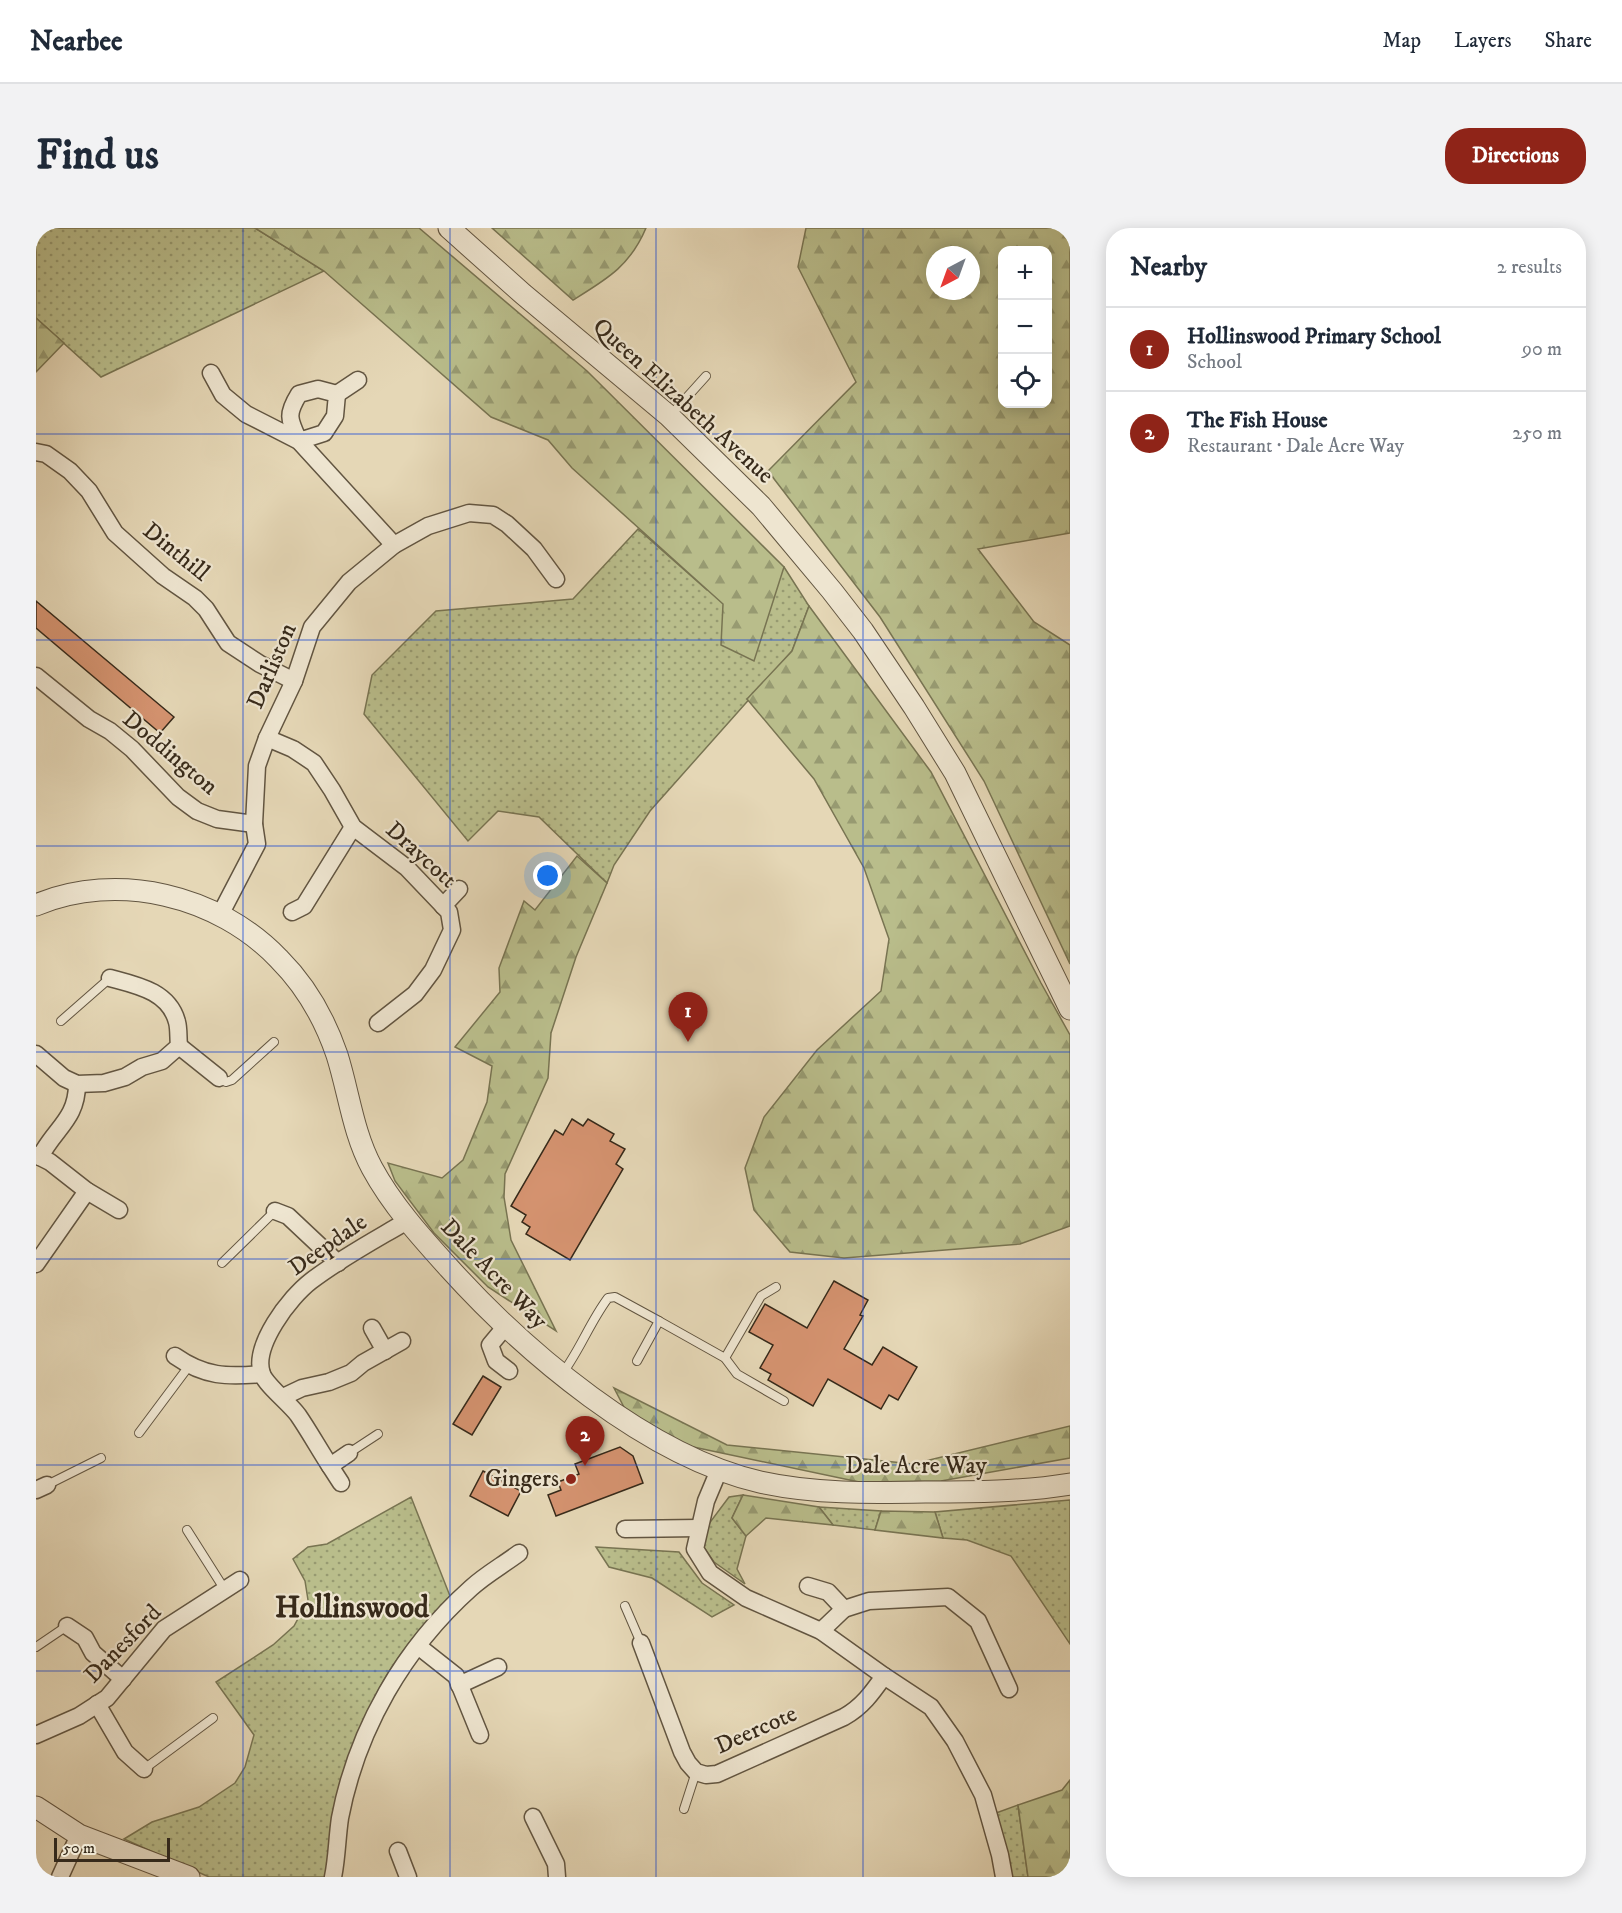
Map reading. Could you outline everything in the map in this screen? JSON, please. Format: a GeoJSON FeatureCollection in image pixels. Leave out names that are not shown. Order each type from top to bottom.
{"type":"FeatureCollection","features":[{"type":"Feature","properties":{"kind":"street","name":"Queen Elizabeth Avenue"},"geometry":{"type":"LineString","coordinates":[[449,228],[523,294],[669,416],[761,506],[832,591],[863,631],[955,773],[1070,1009]]}},
{"type":"Feature","properties":{"kind":"street"},"geometry":{"type":"LineString","coordinates":[[211,373],[223,395],[246,414],[299,441],[324,433],[334,416],[337,394]]}},
{"type":"Feature","properties":{"kind":"street"},"geometry":{"type":"LineString","coordinates":[[358,380],[337,394],[318,389],[299,394],[290,408],[291,423],[299,441],[394,545]]}},
{"type":"Feature","properties":{"kind":"street","name":"Dinthill"},"geometry":{"type":"LineString","coordinates":[[36,452],[46,454],[70,471],[89,491],[116,533],[163,576],[195,598],[206,609],[228,643],[260,664],[294,681]]}},
{"type":"Feature","properties":{"kind":"street","name":"Darliston"},"geometry":{"type":"LineString","coordinates":[[220,915],[257,844],[254,824],[257,766],[267,738],[294,681],[312,627],[349,582],[394,545],[428,526],[470,513],[493,515],[507,524],[534,549],[556,579]]}},
{"type":"Feature","properties":{"kind":"street","name":"Doddington"},"geometry":{"type":"LineString","coordinates":[[36,676],[132,749],[178,797],[197,812],[217,819],[254,824]]}},
{"type":"Feature","properties":{"kind":"street","name":"Draycott"},"geometry":{"type":"LineString","coordinates":[[267,738],[293,749],[314,763],[353,827],[407,868],[449,912],[452,930],[433,970],[415,994],[378,1023]]}},
{"type":"Feature","properties":{"kind":"street"},"geometry":{"type":"LineString","coordinates":[[292,912],[304,906],[353,827]]}},
{"type":"Feature","properties":{"kind":"street","name":"Dale Acre Way"},"geometry":{"type":"LineString","coordinates":[[36,906],[58,896],[91,891],[119,889],[168,895],[220,915],[252,936],[279,958],[303,988],[320,1015],[336,1053],[360,1141],[373,1170],[408,1221],[474,1296],[505,1326],[562,1374],[632,1424],[673,1449],[719,1470],[761,1482],[834,1492],[991,1492],[1070,1484]]}},
{"type":"Feature","properties":{"kind":"street"},"geometry":{"type":"LineString","coordinates":[[443,906],[459,889]]}},
{"type":"Feature","properties":{"kind":"street"},"geometry":{"type":"LineString","coordinates":[[110,978],[145,987],[169,1004],[177,1022],[179,1046],[219,1078]]}},
{"type":"Feature","properties":{"kind":"street"},"geometry":{"type":"LineString","coordinates":[[36,1054],[64,1078],[78,1084],[104,1083],[125,1077],[142,1067],[162,1061],[179,1046]]}},
{"type":"Feature","properties":{"kind":"street"},"geometry":{"type":"LineString","coordinates":[[78,1084],[71,1114],[38,1156],[87,1191],[119,1210]]}},
{"type":"Feature","properties":{"kind":"street"},"geometry":{"type":"LineString","coordinates":[[36,1264],[87,1191]]}},
{"type":"Feature","properties":{"kind":"street"},"geometry":{"type":"LineString","coordinates":[[275,1211],[288,1216],[338,1263]]}},
{"type":"Feature","properties":{"kind":"street","name":"Deepdale"},"geometry":{"type":"LineString","coordinates":[[262,1374],[263,1347],[277,1318],[308,1282],[408,1221]]}},
{"type":"Feature","properties":{"kind":"street"},"geometry":{"type":"LineString","coordinates":[[505,1326],[490,1345],[496,1360],[508,1371]]}},
{"type":"Feature","properties":{"kind":"street"},"geometry":{"type":"LineString","coordinates":[[372,1328],[385,1351]]}},
{"type":"Feature","properties":{"kind":"street"},"geometry":{"type":"LineString","coordinates":[[283,1397],[302,1388],[345,1376],[402,1341]]}},
{"type":"Feature","properties":{"kind":"street"},"geometry":{"type":"LineString","coordinates":[[182,1361],[225,1377],[262,1374],[298,1415],[341,1483]]}},
{"type":"Feature","properties":{"kind":"street"},"geometry":{"type":"LineString","coordinates":[[330,1466],[349,1453]]}},
{"type":"Feature","properties":{"kind":"street"},"geometry":{"type":"LineString","coordinates":[[719,1470],[706,1501],[695,1549],[710,1573],[746,1598],[821,1631],[931,1707],[955,1741],[983,1794],[1004,1877]]}},
{"type":"Feature","properties":{"kind":"street"},"geometry":{"type":"LineString","coordinates":[[625,1529],[699,1528]]}},
{"type":"Feature","properties":{"kind":"street"},"geometry":{"type":"LineString","coordinates":[[333,1877],[340,1818],[361,1746],[384,1695],[401,1668],[439,1621],[472,1587],[519,1553]]}},
{"type":"Feature","properties":{"kind":"street","name":"Danesford"},"geometry":{"type":"LineString","coordinates":[[36,1735],[79,1716],[107,1698],[164,1629],[240,1581]]}},
{"type":"Feature","properties":{"kind":"street"},"geometry":{"type":"LineString","coordinates":[[808,1586],[828,1592],[844,1609]]}},
{"type":"Feature","properties":{"kind":"street"},"geometry":{"type":"LineString","coordinates":[[821,1631],[844,1609],[869,1601],[948,1597],[978,1621],[1009,1689]]}},
{"type":"Feature","properties":{"kind":"street"},"geometry":{"type":"LineString","coordinates":[[67,1626],[85,1638],[93,1653],[123,1678]]}},
{"type":"Feature","properties":{"kind":"street","name":"Deercote"},"geometry":{"type":"LineString","coordinates":[[641,1643],[682,1752],[696,1772],[706,1775],[717,1774],[844,1717],[856,1710],[884,1676]]}},
{"type":"Feature","properties":{"kind":"street"},"geometry":{"type":"LineString","coordinates":[[418,1646],[456,1676],[480,1735]]}},
{"type":"Feature","properties":{"kind":"street"},"geometry":{"type":"LineString","coordinates":[[459,1685],[498,1667]]}},
{"type":"Feature","properties":{"kind":"street"},"geometry":{"type":"LineString","coordinates":[[97,1704],[125,1752],[144,1769]]}},
{"type":"Feature","properties":{"kind":"street"},"geometry":{"type":"LineString","coordinates":[[36,1807],[79,1834],[189,1877]]}},
{"type":"Feature","properties":{"kind":"street"},"geometry":{"type":"LineString","coordinates":[[533,1817],[556,1864],[557,1877]]}},
{"type":"Feature","properties":{"kind":"street"},"geometry":{"type":"LineString","coordinates":[[60,1877],[79,1834]]}},
{"type":"Feature","properties":{"kind":"street"},"geometry":{"type":"LineString","coordinates":[[398,1851],[408,1877]]}},
{"type":"Feature","properties":{"kind":"lane"},"geometry":{"type":"LineString","coordinates":[[669,416],[706,376]]}},
{"type":"Feature","properties":{"kind":"lane"},"geometry":{"type":"LineString","coordinates":[[62,1021],[110,978]]}},
{"type":"Feature","properties":{"kind":"lane"},"geometry":{"type":"LineString","coordinates":[[219,1078],[226,1082],[232,1080],[274,1042]]}},
{"type":"Feature","properties":{"kind":"lane"},"geometry":{"type":"LineString","coordinates":[[222,1263],[275,1211]]}},
{"type":"Feature","properties":{"kind":"lane"},"geometry":{"type":"LineString","coordinates":[[725,1358],[761,1296],[776,1287]]}},
{"type":"Feature","properties":{"kind":"lane"},"geometry":{"type":"LineString","coordinates":[[562,1374],[580,1348],[601,1307],[608,1298],[615,1297],[725,1358],[737,1374],[784,1401]]}},
{"type":"Feature","properties":{"kind":"lane"},"geometry":{"type":"LineString","coordinates":[[637,1361],[658,1321]]}},
{"type":"Feature","properties":{"kind":"lane"},"geometry":{"type":"LineString","coordinates":[[139,1433],[182,1361]]}},
{"type":"Feature","properties":{"kind":"lane"},"geometry":{"type":"LineString","coordinates":[[349,1453],[378,1434]]}},
{"type":"Feature","properties":{"kind":"lane"},"geometry":{"type":"LineString","coordinates":[[41,1487],[100,1458]]}},
{"type":"Feature","properties":{"kind":"lane"},"geometry":{"type":"LineString","coordinates":[[187,1530],[225,1590]]}},
{"type":"Feature","properties":{"kind":"lane"},"geometry":{"type":"LineString","coordinates":[[625,1606],[641,1643]]}},
{"type":"Feature","properties":{"kind":"lane"},"geometry":{"type":"LineString","coordinates":[[36,1647],[67,1626]]}},
{"type":"Feature","properties":{"kind":"lane"},"geometry":{"type":"LineString","coordinates":[[144,1769],[213,1718]]}},
{"type":"Feature","properties":{"kind":"lane"},"geometry":{"type":"LineString","coordinates":[[684,1809],[696,1772]]}},
{"type":"Feature","properties":{"kind":"green space"},"geometry":{"type":"Polygon","coordinates":[[[36,228],[255,228],[324,271],[101,377],[36,318],[36,228]]]}},
{"type":"Feature","properties":{"kind":"green space"},"geometry":{"type":"Polygon","coordinates":[[[255,228],[419,228],[587,371],[784,567],[754,661],[721,645],[723,604],[572,468],[548,440],[491,417],[324,271],[255,228]]]}},
{"type":"Feature","properties":{"kind":"green space"},"geometry":{"type":"Polygon","coordinates":[[[492,228],[646,228],[625,262],[607,278],[573,300],[492,228]]]}},
{"type":"Feature","properties":{"kind":"green space"},"geometry":{"type":"Polygon","coordinates":[[[806,228],[1070,228],[1070,533],[978,549],[1034,622],[1070,645],[1070,964],[984,781],[880,617],[768,471],[856,382],[798,267],[806,228]]]}},
{"type":"Feature","properties":{"kind":"green space"},"geometry":{"type":"Polygon","coordinates":[[[36,318],[64,343],[36,372],[36,318]]]}},
{"type":"Feature","properties":{"kind":"green space"},"geometry":{"type":"Polygon","coordinates":[[[638,529],[707,590],[784,567],[809,606],[792,651],[650,811],[614,865],[607,883],[539,817],[498,811],[468,841],[364,714],[372,675],[436,611],[573,599],[638,529]]]}},
{"type":"Feature","properties":{"kind":"green space"},"geometry":{"type":"Polygon","coordinates":[[[809,606],[931,772],[1070,1035],[1070,1226],[1020,1244],[844,1258],[790,1252],[754,1210],[745,1168],[764,1117],[817,1050],[881,991],[889,939],[864,868],[814,779],[747,699],[792,651],[809,606]]]}},
{"type":"Feature","properties":{"kind":"green space"},"geometry":{"type":"Polygon","coordinates":[[[577,856],[607,883],[576,957],[551,1033],[548,1078],[505,1174],[504,1197],[511,1240],[556,1331],[488,1287],[434,1233],[395,1181],[388,1163],[442,1178],[463,1160],[487,1102],[492,1066],[455,1047],[500,992],[499,968],[524,901],[535,910],[577,856]]]}},
{"type":"Feature","properties":{"kind":"green space"},"geometry":{"type":"Polygon","coordinates":[[[614,1388],[727,1445],[913,1464],[1070,1426],[1070,1458],[941,1481],[859,1482],[684,1445],[626,1411],[614,1388]]]}},
{"type":"Feature","properties":{"kind":"green space"},"geometry":{"type":"Polygon","coordinates":[[[743,1495],[732,1518],[746,1536],[737,1569],[745,1584],[714,1562],[703,1546],[708,1525],[729,1497],[743,1495]]]}},
{"type":"Feature","properties":{"kind":"green space"},"geometry":{"type":"Polygon","coordinates":[[[743,1495],[819,1507],[833,1525],[766,1518],[746,1536],[732,1518],[743,1495]]]}},
{"type":"Feature","properties":{"kind":"green space"},"geometry":{"type":"Polygon","coordinates":[[[411,1497],[450,1596],[401,1653],[378,1691],[354,1758],[329,1877],[209,1877],[124,1839],[152,1822],[199,1807],[235,1783],[245,1767],[254,1735],[216,1682],[273,1645],[294,1626],[308,1600],[305,1581],[293,1559],[308,1547],[327,1544],[411,1497]]]}},
{"type":"Feature","properties":{"kind":"green space"},"geometry":{"type":"Polygon","coordinates":[[[1070,1500],[1070,1644],[1011,1556],[967,1540],[943,1538],[935,1512],[1070,1500]]]}},
{"type":"Feature","properties":{"kind":"green space"},"geometry":{"type":"Polygon","coordinates":[[[819,1507],[881,1511],[875,1530],[833,1525],[819,1507]]]}},
{"type":"Feature","properties":{"kind":"green space"},"geometry":{"type":"Polygon","coordinates":[[[881,1511],[935,1512],[943,1538],[875,1530],[881,1511]]]}},
{"type":"Feature","properties":{"kind":"green space"},"geometry":{"type":"Polygon","coordinates":[[[596,1547],[679,1552],[702,1583],[734,1605],[712,1617],[652,1578],[609,1567],[596,1547]]]}},
{"type":"Feature","properties":{"kind":"green space"},"geometry":{"type":"Polygon","coordinates":[[[1070,1780],[1070,1877],[1028,1877],[1018,1805],[1062,1790],[1070,1780]]]}},
{"type":"Feature","properties":{"kind":"green space"},"geometry":{"type":"Polygon","coordinates":[[[1018,1805],[1028,1877],[1008,1877],[996,1813],[1018,1805]]]}},
{"type":"Feature","properties":{"kind":"building"},"geometry":{"type":"Polygon","coordinates":[[[36,601],[174,717],[160,733],[36,628],[36,601]]]}},
{"type":"Feature","properties":{"kind":"building"},"geometry":{"type":"Polygon","coordinates":[[[572,1119],[583,1126],[588,1119],[614,1134],[610,1141],[625,1149],[616,1164],[623,1169],[570,1260],[526,1234],[530,1227],[522,1222],[526,1215],[511,1206],[555,1130],[563,1135],[572,1119]]]}},
{"type":"Feature","properties":{"kind":"building"},"geometry":{"type":"Polygon","coordinates":[[[834,1281],[868,1300],[860,1315],[863,1316],[844,1349],[872,1365],[883,1347],[917,1367],[898,1400],[889,1395],[881,1409],[828,1379],[813,1406],[768,1380],[771,1374],[760,1368],[773,1345],[749,1332],[765,1304],[807,1328],[834,1281]]]}},
{"type":"Feature","properties":{"kind":"building"},"geometry":{"type":"Polygon","coordinates":[[[483,1376],[501,1387],[472,1435],[453,1424],[483,1376]]]}},
{"type":"Feature","properties":{"kind":"building"},"geometry":{"type":"Polygon","coordinates":[[[620,1447],[633,1456],[643,1483],[556,1516],[548,1495],[561,1490],[558,1482],[579,1474],[575,1464],[620,1447]]]}},
{"type":"Feature","properties":{"kind":"building"},"geometry":{"type":"Polygon","coordinates":[[[483,1471],[521,1491],[508,1516],[470,1496],[483,1471]]]}},
{"type":"Feature","properties":{"kind":"place","name":"Hollinswood Primary School"},"geometry":{"type":"Point","coordinates":[688,1042]}},
{"type":"Feature","properties":{"kind":"place","name":"The Fish House"},"geometry":{"type":"Point","coordinates":[585,1466]}},
{"type":"Feature","properties":{"kind":"place","name":"Gingers"},"geometry":{"type":"Point","coordinates":[571,1479]}},
{"type":"Feature","properties":{"kind":"district","name":"Hollinswood"},"geometry":{"type":"Point","coordinates":[352,1608]}}]}
